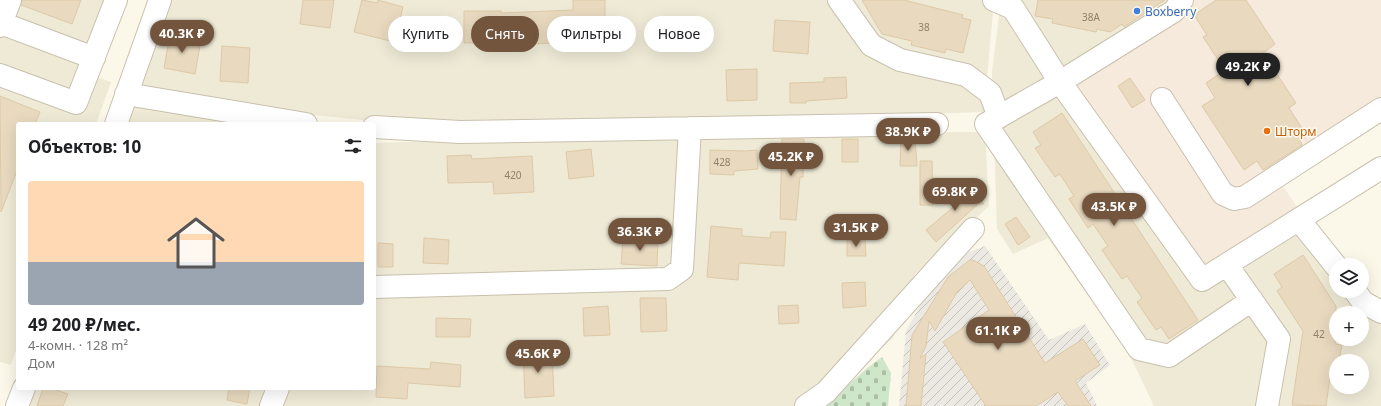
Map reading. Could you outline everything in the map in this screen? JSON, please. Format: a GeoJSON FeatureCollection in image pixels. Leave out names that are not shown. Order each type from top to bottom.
{"type":"FeatureCollection","features":[{"type":"Feature","properties":{"kind":"street"},"geometry":{"type":"LineString","coordinates":[[10,0],[1,25],[94,58]]}},
{"type":"Feature","properties":{"kind":"street"},"geometry":{"type":"LineString","coordinates":[[0,75],[76,104],[116,0]]}},
{"type":"Feature","properties":{"kind":"street"},"geometry":{"type":"LineString","coordinates":[[117,122],[160,0]]}},
{"type":"Feature","properties":{"kind":"street"},"geometry":{"type":"LineString","coordinates":[[839,0],[871,45],[900,60],[966,75],[990,93],[999,117]]}},
{"type":"Feature","properties":{"kind":"street"},"geometry":{"type":"LineString","coordinates":[[1182,0],[1174,11],[1060,82],[986,124],[1139,349],[1169,356],[1252,300]]}},
{"type":"Feature","properties":{"kind":"street"},"geometry":{"type":"LineString","coordinates":[[1008,3],[1060,82],[1202,280],[1381,168]]}},
{"type":"Feature","properties":{"kind":"street"},"geometry":{"type":"LineString","coordinates":[[126,94],[294,122]]}},
{"type":"Feature","properties":{"kind":"street"},"geometry":{"type":"LineString","coordinates":[[1162,99],[1223,194],[1234,199],[1245,197],[1381,109]]}},
{"type":"Feature","properties":{"kind":"street"},"geometry":{"type":"LineString","coordinates":[[376,132],[937,124]]}},
{"type":"Feature","properties":{"kind":"street"},"geometry":{"type":"LineString","coordinates":[[376,287],[668,279],[682,269],[690,128]]}},
{"type":"Feature","properties":{"kind":"street"},"geometry":{"type":"LineString","coordinates":[[1300,220],[1330,258]]}},
{"type":"Feature","properties":{"kind":"street"},"geometry":{"type":"LineString","coordinates":[[806,406],[826,392],[973,230]]}},
{"type":"Feature","properties":{"kind":"street"},"geometry":{"type":"LineString","coordinates":[[1227,265],[1279,339],[1267,406]]}},
{"type":"Feature","properties":{"kind":"street"},"geometry":{"type":"LineString","coordinates":[[1360,298],[1363,302],[1381,312]]}},
{"type":"Feature","properties":{"kind":"street"},"geometry":{"type":"LineString","coordinates":[[17,406],[23,390]]}},
{"type":"Feature","properties":{"kind":"street"},"geometry":{"type":"LineString","coordinates":[[271,406],[277,390]]}},
{"type":"Feature","properties":{"kind":"shaded area"},"geometry":{"type":"Polygon","coordinates":[[[0,0],[128,0],[97,77],[111,82],[97,122],[16,122],[16,350],[11,365],[0,362],[0,0]]]}},
{"type":"Feature","properties":{"kind":"shaded area"},"geometry":{"type":"Polygon","coordinates":[[[163,0],[994,0],[984,112],[567,126],[380,122],[241,107],[133,84],[163,0]]]}},
{"type":"Feature","properties":{"kind":"shaded area"},"geometry":{"type":"Polygon","coordinates":[[[1001,0],[1189,0],[1069,83],[1300,211],[1331,258],[1329,258],[1329,298],[1369,298],[1369,296],[1381,304],[1381,406],[1154,406],[1130,356],[1048,238],[1013,254],[997,229],[992,72],[1001,0]]]}},
{"type":"Feature","properties":{"kind":"shaded area"},"geometry":{"type":"Polygon","coordinates":[[[1190,0],[1381,0],[1381,115],[1281,183],[1299,210],[1204,270],[1070,84],[1190,0]]]}},
{"type":"Feature","properties":{"kind":"shaded area"},"geometry":{"type":"Polygon","coordinates":[[[127,103],[231,122],[121,122],[127,103]]]}},
{"type":"Feature","properties":{"kind":"shaded area"},"geometry":{"type":"Polygon","coordinates":[[[698,132],[985,132],[989,206],[915,274],[893,338],[816,406],[24,406],[29,390],[376,390],[376,143],[698,132]]]}},
{"type":"Feature","properties":{"kind":"shaded area"},"geometry":{"type":"Polygon","coordinates":[[[985,246],[1049,340],[1085,324],[1110,365],[1086,383],[1097,406],[899,406],[906,331],[945,261],[985,246]]]}},
{"type":"Feature","properties":{"kind":"green space"},"geometry":{"type":"Polygon","coordinates":[[[882,357],[891,373],[888,406],[825,406],[866,369],[882,357]]]}},
{"type":"Feature","properties":{"kind":"building"},"geometry":{"type":"Polygon","coordinates":[[[22,0],[81,0],[72,24],[21,5],[22,0]]]}},
{"type":"Feature","properties":{"kind":"building"},"geometry":{"type":"Polygon","coordinates":[[[303,0],[334,0],[330,28],[300,24],[303,0]]]}},
{"type":"Feature","properties":{"kind":"building"},"geometry":{"type":"Polygon","coordinates":[[[362,0],[377,3],[378,0],[403,7],[401,16],[388,16],[388,40],[354,32],[362,0]]]}},
{"type":"Feature","properties":{"kind":"building"},"geometry":{"type":"Polygon","coordinates":[[[573,0],[605,0],[605,16],[547,16],[547,43],[539,44],[539,16],[471,16],[471,43],[464,43],[464,11],[501,11],[501,13],[573,10],[573,0]]]}},
{"type":"Feature","properties":{"kind":"building"},"geometry":{"type":"Polygon","coordinates":[[[862,0],[904,0],[963,15],[962,18],[971,20],[963,53],[946,49],[945,53],[911,45],[912,41],[882,34],[862,0]]]}},
{"type":"Feature","properties":{"kind":"building"},"geometry":{"type":"Polygon","coordinates":[[[1038,0],[1165,0],[1124,27],[1122,24],[1110,32],[1097,29],[1096,32],[1052,23],[1053,19],[1035,16],[1038,0]]]}},
{"type":"Feature","properties":{"kind":"building"},"geometry":{"type":"Polygon","coordinates":[[[1216,0],[1246,0],[1275,44],[1263,53],[1296,103],[1289,108],[1307,136],[1300,141],[1302,145],[1263,170],[1257,161],[1244,170],[1202,106],[1215,98],[1206,83],[1225,70],[1203,37],[1207,35],[1194,15],[1216,0]]]}},
{"type":"Feature","properties":{"kind":"building"},"geometry":{"type":"Polygon","coordinates":[[[775,20],[810,22],[808,54],[773,51],[775,20]]]}},
{"type":"Feature","properties":{"kind":"building"},"geometry":{"type":"Polygon","coordinates":[[[170,34],[201,40],[195,74],[164,68],[170,34]]]}},
{"type":"Feature","properties":{"kind":"building"},"geometry":{"type":"Polygon","coordinates":[[[222,46],[250,48],[248,83],[220,81],[222,46]]]}},
{"type":"Feature","properties":{"kind":"building"},"geometry":{"type":"Polygon","coordinates":[[[757,69],[757,100],[727,101],[726,70],[757,69]]]}},
{"type":"Feature","properties":{"kind":"building"},"geometry":{"type":"Polygon","coordinates":[[[846,77],[847,98],[806,101],[806,103],[790,103],[790,83],[824,82],[824,78],[846,77]]]}},
{"type":"Feature","properties":{"kind":"building"},"geometry":{"type":"Polygon","coordinates":[[[1130,78],[1145,100],[1132,108],[1118,86],[1130,78]]]}},
{"type":"Feature","properties":{"kind":"building"},"geometry":{"type":"Polygon","coordinates":[[[0,96],[40,112],[36,122],[16,122],[16,173],[1,212],[0,96]]]}},
{"type":"Feature","properties":{"kind":"building"},"geometry":{"type":"Polygon","coordinates":[[[1062,113],[1198,320],[1169,339],[1161,327],[1156,330],[1137,302],[1142,298],[1127,276],[1122,279],[1102,250],[1108,246],[1093,224],[1088,228],[1069,199],[1074,196],[1060,174],[1055,177],[1035,148],[1041,145],[1033,132],[1062,113]]]}},
{"type":"Feature","properties":{"kind":"building"},"geometry":{"type":"Polygon","coordinates":[[[901,137],[915,137],[917,166],[900,166],[901,137]]]}},
{"type":"Feature","properties":{"kind":"building"},"geometry":{"type":"Polygon","coordinates":[[[782,139],[804,139],[803,177],[800,177],[796,220],[780,219],[782,139]]]}},
{"type":"Feature","properties":{"kind":"building"},"geometry":{"type":"Polygon","coordinates":[[[842,139],[858,139],[858,162],[842,162],[842,139]]]}},
{"type":"Feature","properties":{"kind":"building"},"geometry":{"type":"Polygon","coordinates":[[[591,149],[594,176],[569,179],[566,152],[591,149]]]}},
{"type":"Feature","properties":{"kind":"building"},"geometry":{"type":"Polygon","coordinates":[[[710,150],[757,150],[758,169],[734,171],[734,175],[710,174],[710,150]]]}},
{"type":"Feature","properties":{"kind":"building"},"geometry":{"type":"Polygon","coordinates":[[[471,155],[472,159],[532,156],[534,192],[494,194],[493,182],[448,183],[447,156],[471,155]]]}},
{"type":"Feature","properties":{"kind":"building"},"geometry":{"type":"Polygon","coordinates":[[[920,161],[932,161],[933,205],[920,205],[920,161]]]}},
{"type":"Feature","properties":{"kind":"building"},"geometry":{"type":"Polygon","coordinates":[[[966,184],[984,204],[978,204],[936,242],[926,230],[957,204],[944,204],[966,184]]]}},
{"type":"Feature","properties":{"kind":"building"},"geometry":{"type":"Polygon","coordinates":[[[1016,217],[1030,237],[1018,245],[1005,224],[1016,217]]]}},
{"type":"Feature","properties":{"kind":"building"},"geometry":{"type":"Polygon","coordinates":[[[711,226],[742,229],[742,236],[770,238],[771,232],[786,232],[784,266],[739,263],[738,280],[707,277],[711,226]]]}},
{"type":"Feature","properties":{"kind":"building"},"geometry":{"type":"Polygon","coordinates":[[[424,238],[449,240],[448,264],[423,263],[424,238]]]}},
{"type":"Feature","properties":{"kind":"building"},"geometry":{"type":"Polygon","coordinates":[[[623,238],[658,240],[657,266],[621,264],[623,238]]]}},
{"type":"Feature","properties":{"kind":"building"},"geometry":{"type":"Polygon","coordinates":[[[865,239],[866,256],[847,256],[847,240],[865,239]]]}},
{"type":"Feature","properties":{"kind":"building"},"geometry":{"type":"Polygon","coordinates":[[[378,243],[393,244],[393,267],[378,267],[378,243]]]}},
{"type":"Feature","properties":{"kind":"building"},"geometry":{"type":"Polygon","coordinates":[[[1303,255],[1329,295],[1329,298],[1331,298],[1336,306],[1329,306],[1329,346],[1342,346],[1340,354],[1329,354],[1329,384],[1326,406],[1292,405],[1303,331],[1277,291],[1282,287],[1274,274],[1303,255]]]}},
{"type":"Feature","properties":{"kind":"building"},"geometry":{"type":"Polygon","coordinates":[[[971,259],[984,266],[1045,363],[1083,339],[1100,365],[1075,381],[1091,406],[1068,406],[1058,392],[1036,406],[986,406],[943,342],[989,310],[970,280],[957,292],[935,331],[929,321],[926,346],[920,358],[926,354],[921,406],[906,406],[912,335],[948,277],[971,259]]]}},
{"type":"Feature","properties":{"kind":"building"},"geometry":{"type":"Polygon","coordinates":[[[865,282],[866,306],[843,308],[842,283],[865,282]]]}},
{"type":"Feature","properties":{"kind":"building"},"geometry":{"type":"Polygon","coordinates":[[[640,298],[666,298],[667,331],[641,332],[640,298]]]}},
{"type":"Feature","properties":{"kind":"building"},"geometry":{"type":"Polygon","coordinates":[[[798,305],[799,323],[779,324],[778,306],[798,305]]]}},
{"type":"Feature","properties":{"kind":"building"},"geometry":{"type":"Polygon","coordinates":[[[608,306],[610,335],[584,336],[583,308],[608,306]]]}},
{"type":"Feature","properties":{"kind":"building"},"geometry":{"type":"Polygon","coordinates":[[[436,318],[471,319],[470,337],[436,337],[436,318]]]}},
{"type":"Feature","properties":{"kind":"building"},"geometry":{"type":"Polygon","coordinates":[[[552,351],[554,396],[525,398],[523,352],[552,351]]]}},
{"type":"Feature","properties":{"kind":"building"},"geometry":{"type":"Polygon","coordinates":[[[431,362],[461,365],[460,387],[408,383],[407,399],[376,397],[377,366],[430,369],[431,362]]]}},
{"type":"Feature","properties":{"kind":"building"},"geometry":{"type":"Polygon","coordinates":[[[42,390],[56,390],[68,394],[63,406],[37,406],[42,390]]]}},
{"type":"Feature","properties":{"kind":"building"},"geometry":{"type":"Polygon","coordinates":[[[229,390],[250,390],[247,404],[227,400],[229,390]]]}},
{"type":"Feature","properties":{"kind":"place","name":"Boxberry"},"geometry":{"type":"Point","coordinates":[1137,11]}},
{"type":"Feature","properties":{"kind":"place","name":"Шторм"},"geometry":{"type":"Point","coordinates":[1267,131]}}]}
